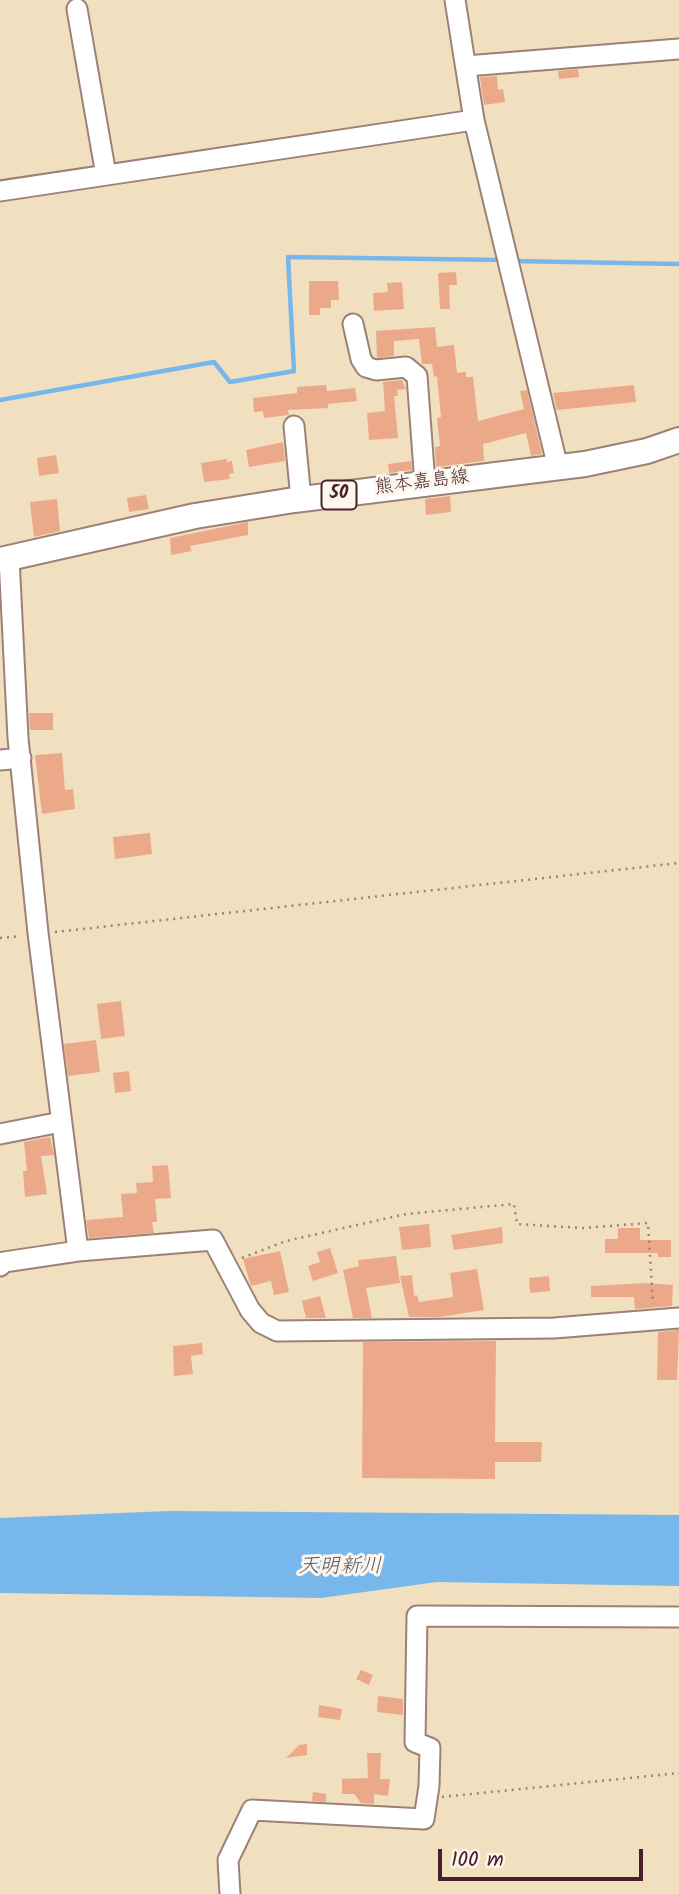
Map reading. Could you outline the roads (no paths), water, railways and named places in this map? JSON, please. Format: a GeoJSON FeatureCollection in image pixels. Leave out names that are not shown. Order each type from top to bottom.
{"type":"FeatureCollection","features":[{"type":"Feature","properties":{"kind":"main road","name":"熊本嘉島線"},"geometry":{"type":"LineString","coordinates":[[4,559],[195,516],[301,499],[558,468],[647,451],[679,440]]}},
{"type":"Feature","properties":{"kind":"street"},"geometry":{"type":"LineString","coordinates":[[455,0],[474,120],[558,468]]}},
{"type":"Feature","properties":{"kind":"street"},"geometry":{"type":"LineString","coordinates":[[77,9],[106,175]]}},
{"type":"Feature","properties":{"kind":"street"},"geometry":{"type":"LineString","coordinates":[[466,66],[679,49]]}},
{"type":"Feature","properties":{"kind":"street"},"geometry":{"type":"LineString","coordinates":[[0,191],[474,120]]}},
{"type":"Feature","properties":{"kind":"street"},"geometry":{"type":"LineString","coordinates":[[353,324],[361,359],[366,367],[376,370],[406,367],[417,376],[425,484]]}},
{"type":"Feature","properties":{"kind":"street"},"geometry":{"type":"LineString","coordinates":[[294,426],[301,499]]}},
{"type":"Feature","properties":{"kind":"street"},"geometry":{"type":"LineString","coordinates":[[4,559],[37,933],[78,1251]]}},
{"type":"Feature","properties":{"kind":"street"},"geometry":{"type":"LineString","coordinates":[[0,760],[21,758]]}},
{"type":"Feature","properties":{"kind":"street"},"geometry":{"type":"LineString","coordinates":[[0,1134],[61,1122]]}},
{"type":"Feature","properties":{"kind":"street"},"geometry":{"type":"LineString","coordinates":[[0,1266],[4,1262],[78,1251],[214,1240],[250,1310],[261,1323],[277,1331],[554,1328],[679,1318]]}},
{"type":"Feature","properties":{"kind":"street"},"geometry":{"type":"LineString","coordinates":[[230,1894],[228,1860],[251,1810],[424,1819],[430,1748],[415,1742],[417,1616],[679,1617]]}},
{"type":"Feature","properties":{"kind":"water","name":"天明新川"},"geometry":{"type":"Polygon","coordinates":[[[169,1511],[679,1515],[679,1586],[437,1582],[321,1598],[0,1593],[0,1518],[169,1511]]]}},
{"type":"Feature","properties":{"kind":"waterway"},"geometry":{"type":"LineString","coordinates":[[0,400],[214,362],[230,382],[294,371],[288,257],[503,260]]}},
{"type":"Feature","properties":{"kind":"waterway"},"geometry":{"type":"LineString","coordinates":[[512,261],[679,264]]}}]}
